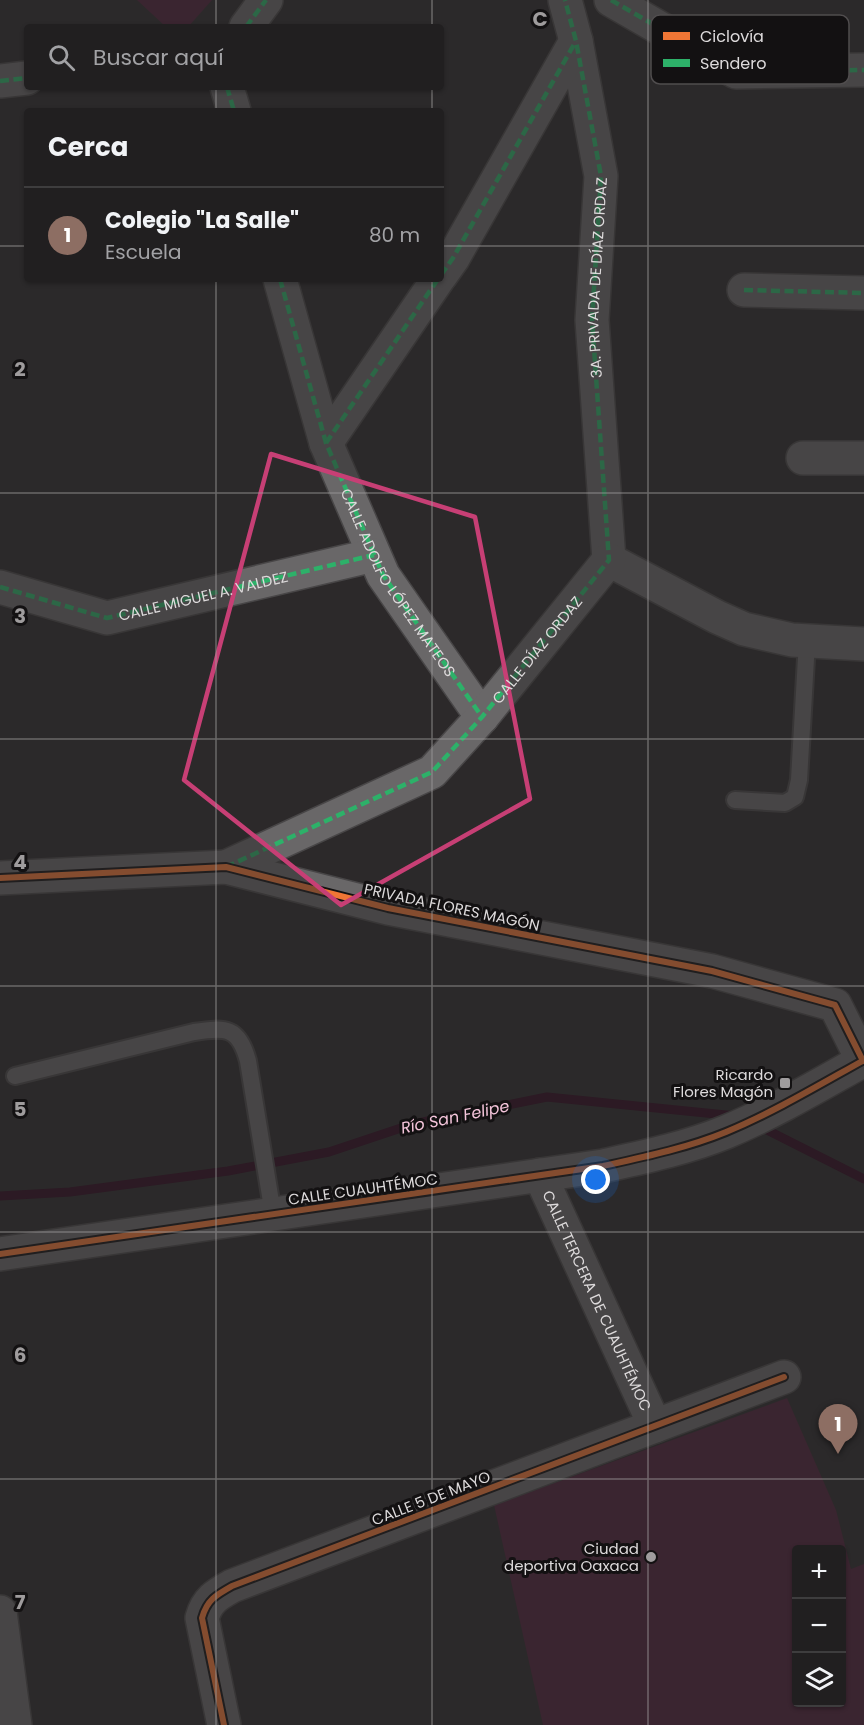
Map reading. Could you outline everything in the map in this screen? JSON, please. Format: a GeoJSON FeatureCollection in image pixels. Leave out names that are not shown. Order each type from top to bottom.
{"type":"FeatureCollection","features":[{"type":"Feature","properties":{"kind":"street"},"geometry":{"type":"LineString","coordinates":[[248,24],[266,0]]}},
{"type":"Feature","properties":{"kind":"street","name":"3A. PRIVADA DE DÍAZ ORDAZ"},"geometry":{"type":"LineString","coordinates":[[565,0],[576,41],[601,176],[592,320],[609,560]]}},
{"type":"Feature","properties":{"kind":"street"},"geometry":{"type":"LineString","coordinates":[[611,0],[651,23]]}},
{"type":"Feature","properties":{"kind":"street"},"geometry":{"type":"LineString","coordinates":[[444,270],[576,41]]}},
{"type":"Feature","properties":{"kind":"street"},"geometry":{"type":"LineString","coordinates":[[849,70],[864,70]]}},
{"type":"Feature","properties":{"kind":"street"},"geometry":{"type":"LineString","coordinates":[[0,81],[24,78]]}},
{"type":"Feature","properties":{"kind":"street"},"geometry":{"type":"LineString","coordinates":[[228,90],[233,108]]}},
{"type":"Feature","properties":{"kind":"street","name":"CALLE ADOLFO LÓPEZ MATEOS"},"geometry":{"type":"LineString","coordinates":[[281,282],[326,443],[383,575],[482,717]]}},
{"type":"Feature","properties":{"kind":"street"},"geometry":{"type":"LineString","coordinates":[[326,443],[436,282]]}},
{"type":"Feature","properties":{"kind":"street"},"geometry":{"type":"LineString","coordinates":[[744,290],[864,293]]}},
{"type":"Feature","properties":{"kind":"street"},"geometry":{"type":"LineString","coordinates":[[803,458],[864,458]]}},
{"type":"Feature","properties":{"kind":"street","name":"CALLE MIGUEL A. VALDEZ"},"geometry":{"type":"LineString","coordinates":[[0,587],[107,618],[374,555]]}},
{"type":"Feature","properties":{"kind":"street"},"geometry":{"type":"LineString","coordinates":[[609,560],[735,625],[792,640],[864,644]]}},
{"type":"Feature","properties":{"kind":"street","name":"CALLE DÍAZ ORDAZ"},"geometry":{"type":"LineString","coordinates":[[226,867],[432,772],[482,717],[609,560]]}},
{"type":"Feature","properties":{"kind":"street","name":"PRIVADA FLORES MAGÓN"},"geometry":{"type":"LineString","coordinates":[[0,879],[226,867],[388,908],[712,971],[835,1005],[863,1060]]}},
{"type":"Feature","properties":{"kind":"street","name":"CALLE CUAUHTÉMOC"},"geometry":{"type":"LineString","coordinates":[[0,1254],[271,1203],[540,1175],[603,1166],[696,1143],[727,1132],[796,1098],[863,1060]]}},
{"type":"Feature","properties":{"kind":"street","name":"CALLE TERCERA DE CUAUHTÉMOC"},"geometry":{"type":"LineString","coordinates":[[540,1175],[655,1426]]}},
{"type":"Feature","properties":{"kind":"street","name":"CALLE 5 DE MAYO"},"geometry":{"type":"LineString","coordinates":[[224,1725],[202,1628],[205,1607],[210,1599],[232,1586],[784,1377]]}},
{"type":"Feature","properties":{"kind":"street"},"geometry":{"type":"LineString","coordinates":[[0,1612],[15,1725]]}},
{"type":"Feature","properties":{"kind":"lane"},"geometry":{"type":"LineString","coordinates":[[735,800],[785,803],[795,797],[799,780],[807,641]]}},
{"type":"Feature","properties":{"kind":"lane"},"geometry":{"type":"LineString","coordinates":[[15,1076],[194,1032],[213,1029],[227,1030],[238,1037],[244,1046],[271,1203]]}},
{"type":"Feature","properties":{"kind":"highlighted area"},"geometry":{"type":"Polygon","coordinates":[[[271,454],[475,517],[530,799],[341,905],[184,780],[271,454]]]}},
{"type":"Feature","properties":{"kind":"shaded area"},"geometry":{"type":"Polygon","coordinates":[[[137,0],[212,0],[191,24],[163,24],[137,0]]]}},
{"type":"Feature","properties":{"kind":"shaded area","name":"Ciudad deportiva Oaxaca"},"geometry":{"type":"Polygon","coordinates":[[[787,1398],[836,1510],[845,1545],[792,1545],[792,1707],[846,1707],[846,1549],[851,1569],[864,1564],[864,1725],[543,1725],[494,1505],[787,1398]]]}},
{"type":"Feature","properties":{"kind":"waterway","name":"Río San Felipe"},"geometry":{"type":"LineString","coordinates":[[0,1196],[70,1192],[228,1171],[329,1152],[413,1124],[547,1097],[736,1116]]}},
{"type":"Feature","properties":{"kind":"waterway","name":"Río San Felipe"},"geometry":{"type":"LineString","coordinates":[[759,1126],[864,1179]]}},
{"type":"Feature","properties":{"kind":"marked path"},"geometry":{"type":"LineString","coordinates":[[248,24],[266,0]]}},
{"type":"Feature","properties":{"kind":"marked path"},"geometry":{"type":"LineString","coordinates":[[226,867],[432,772],[482,717],[609,560],[592,320],[601,176],[576,41],[565,0]]}},
{"type":"Feature","properties":{"kind":"marked path"},"geometry":{"type":"LineString","coordinates":[[611,0],[651,23]]}},
{"type":"Feature","properties":{"kind":"marked path"},"geometry":{"type":"LineString","coordinates":[[444,271],[576,41]]}},
{"type":"Feature","properties":{"kind":"marked path"},"geometry":{"type":"LineString","coordinates":[[849,70],[864,70]]}},
{"type":"Feature","properties":{"kind":"marked path"},"geometry":{"type":"LineString","coordinates":[[0,81],[24,78]]}},
{"type":"Feature","properties":{"kind":"marked path"},"geometry":{"type":"LineString","coordinates":[[228,90],[233,108]]}},
{"type":"Feature","properties":{"kind":"marked path"},"geometry":{"type":"LineString","coordinates":[[281,282],[326,443],[383,575],[482,717]]}},
{"type":"Feature","properties":{"kind":"marked path"},"geometry":{"type":"LineString","coordinates":[[326,443],[436,282]]}},
{"type":"Feature","properties":{"kind":"marked path"},"geometry":{"type":"LineString","coordinates":[[744,290],[864,293]]}},
{"type":"Feature","properties":{"kind":"marked path"},"geometry":{"type":"LineString","coordinates":[[0,587],[107,618],[374,555]]}},
{"type":"Feature","properties":{"kind":"cycle path"},"geometry":{"type":"LineString","coordinates":[[0,878],[226,867],[388,908],[712,971],[835,1005],[863,1061]]}},
{"type":"Feature","properties":{"kind":"cycle path"},"geometry":{"type":"LineString","coordinates":[[0,1254],[603,1166],[681,1147],[726,1132],[779,1107],[864,1060]]}},
{"type":"Feature","properties":{"kind":"cycle path"},"geometry":{"type":"LineString","coordinates":[[224,1725],[202,1618],[209,1602],[221,1592],[784,1377]]}},
{"type":"Feature","properties":{"kind":"place","name":"Ricardo Flores Magón"},"geometry":{"type":"Point","coordinates":[785,1083]}},
{"type":"Feature","properties":{"kind":"place","name":"Colegio \"La Salle\""},"geometry":{"type":"Point","coordinates":[838,1454]}},
{"type":"Feature","properties":{"kind":"place","name":"Ciudad deportiva Oaxaca"},"geometry":{"type":"Point","coordinates":[651,1557]}}]}
